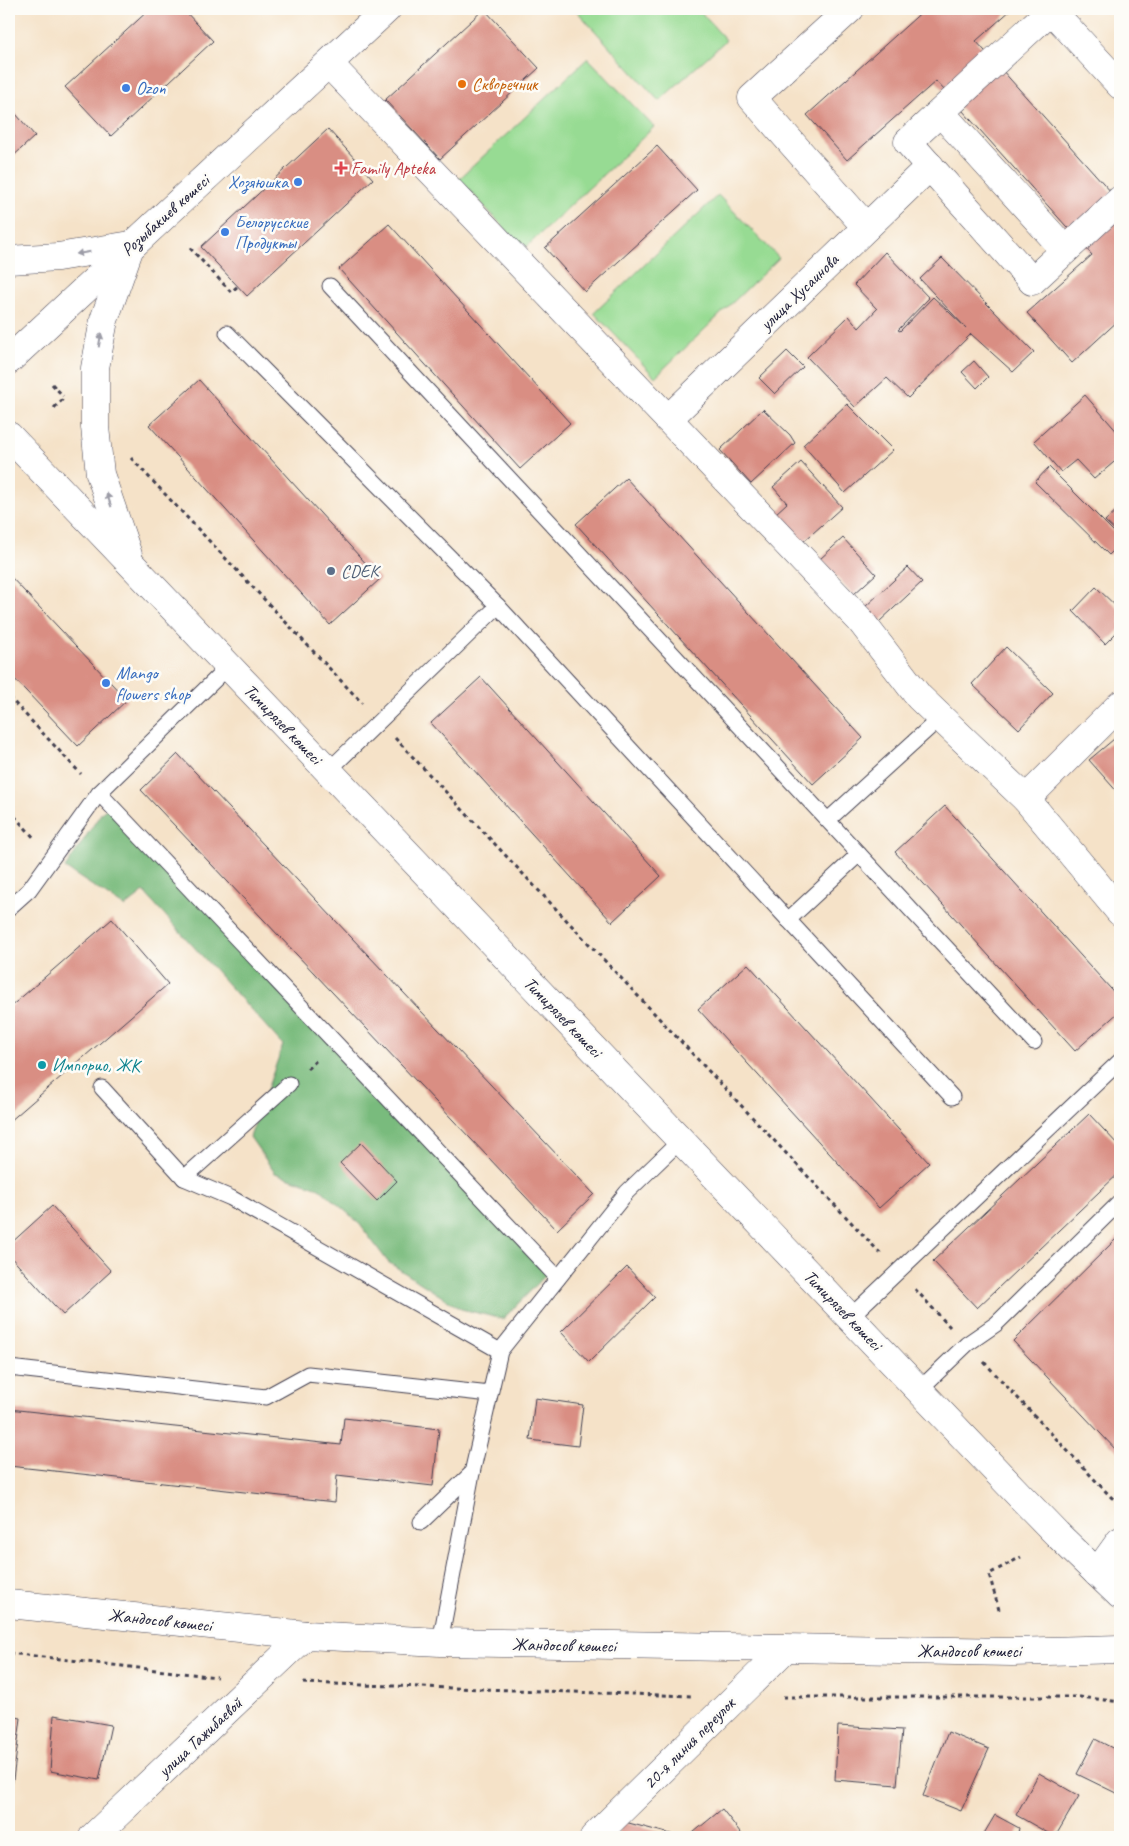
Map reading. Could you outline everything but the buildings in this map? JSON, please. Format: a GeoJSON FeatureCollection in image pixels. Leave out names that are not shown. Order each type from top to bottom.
{"type":"FeatureCollection","features":[{"type":"Feature","properties":{"kind":"main road","name":"Розыбакиев көшесі"},"geometry":{"type":"LineString","coordinates":[[9,360],[387,9]]}},
{"type":"Feature","properties":{"kind":"main road"},"geometry":{"type":"LineString","coordinates":[[850,9],[752,98],[866,227]]}},
{"type":"Feature","properties":{"kind":"main road"},"geometry":{"type":"LineString","coordinates":[[1120,85],[1051,10],[908,142],[1032,281],[1120,200]]}},
{"type":"Feature","properties":{"kind":"main road"},"geometry":{"type":"LineString","coordinates":[[329,64],[860,620],[919,698],[1026,799],[1120,912]]}},
{"type":"Feature","properties":{"kind":"main road"},"geometry":{"type":"LineString","coordinates":[[940,113],[1065,250]]}},
{"type":"Feature","properties":{"kind":"main road","name":"улица Хусаинова"},"geometry":{"type":"LineString","coordinates":[[668,419],[930,166]]}},
{"type":"Feature","properties":{"kind":"main road"},"geometry":{"type":"LineString","coordinates":[[9,260],[58,257],[131,245],[104,320],[95,368],[95,417],[100,474],[130,563]]}},
{"type":"Feature","properties":{"kind":"main road","name":"Тимирязев көшесі"},"geometry":{"type":"LineString","coordinates":[[9,436],[1057,1534],[1120,1595]]}},
{"type":"Feature","properties":{"kind":"main road"},"geometry":{"type":"LineString","coordinates":[[1026,799],[1120,705]]}},
{"type":"Feature","properties":{"kind":"main road"},"geometry":{"type":"LineString","coordinates":[[1097,1574],[1120,1541]]}},
{"type":"Feature","properties":{"kind":"main road","name":"Жандосов көшесі"},"geometry":{"type":"LineString","coordinates":[[9,1604],[306,1635],[440,1642],[1012,1652],[1120,1649]]}},
{"type":"Feature","properties":{"kind":"main road","name":"улица Тажибаевой"},"geometry":{"type":"LineString","coordinates":[[93,1837],[306,1635]]}},
{"type":"Feature","properties":{"kind":"main road","name":"20-я линия переулок"},"geometry":{"type":"LineString","coordinates":[[594,1837],[785,1649]]}},
{"type":"Feature","properties":{"kind":"lane"},"geometry":{"type":"LineString","coordinates":[[330,286],[1034,1042]]}},
{"type":"Feature","properties":{"kind":"lane"},"geometry":{"type":"LineString","coordinates":[[227,333],[498,606],[952,1097]]}},
{"type":"Feature","properties":{"kind":"lane"},"geometry":{"type":"LineString","coordinates":[[328,771],[498,606]]}},
{"type":"Feature","properties":{"kind":"lane"},"geometry":{"type":"LineString","coordinates":[[9,908],[29,890],[99,793],[229,666]]}},
{"type":"Feature","properties":{"kind":"lane"},"geometry":{"type":"LineString","coordinates":[[828,820],[940,718]]}},
{"type":"Feature","properties":{"kind":"lane"},"geometry":{"type":"LineString","coordinates":[[99,793],[558,1278]]}},
{"type":"Feature","properties":{"kind":"lane"},"geometry":{"type":"LineString","coordinates":[[788,920],[859,854]]}},
{"type":"Feature","properties":{"kind":"lane"},"geometry":{"type":"LineString","coordinates":[[850,1317],[1120,1061]]}},
{"type":"Feature","properties":{"kind":"lane"},"geometry":{"type":"LineString","coordinates":[[184,1178],[289,1084]]}},
{"type":"Feature","properties":{"kind":"lane"},"geometry":{"type":"LineString","coordinates":[[102,1088],[184,1178],[231,1198],[500,1351]]}},
{"type":"Feature","properties":{"kind":"lane"},"geometry":{"type":"LineString","coordinates":[[440,1642],[472,1473],[500,1351],[627,1192],[680,1140]]}},
{"type":"Feature","properties":{"kind":"lane"},"geometry":{"type":"LineString","coordinates":[[919,1390],[967,1344],[996,1324],[1120,1202]]}},
{"type":"Feature","properties":{"kind":"lane"},"geometry":{"type":"LineString","coordinates":[[9,1368],[266,1397],[308,1374],[490,1394]]}},
{"type":"Feature","properties":{"kind":"lane"},"geometry":{"type":"LineString","coordinates":[[421,1522],[472,1473]]}},
{"type":"Feature","properties":{"kind":"path"},"geometry":{"type":"LineString","coordinates":[[190,248],[231,292],[238,286]]}},
{"type":"Feature","properties":{"kind":"path"},"geometry":{"type":"LineString","coordinates":[[130,458],[898,1272],[1111,1497],[1120,1504]]}},
{"type":"Feature","properties":{"kind":"path"},"geometry":{"type":"LineString","coordinates":[[9,697],[99,793]]}},
{"type":"Feature","properties":{"kind":"path"},"geometry":{"type":"LineString","coordinates":[[9,810],[53,857]]}},
{"type":"Feature","properties":{"kind":"path"},"geometry":{"type":"LineString","coordinates":[[289,1084],[336,1043]]}},
{"type":"Feature","properties":{"kind":"path"},"geometry":{"type":"LineString","coordinates":[[999,1610],[990,1574],[1021,1557]]}},
{"type":"Feature","properties":{"kind":"path"},"geometry":{"type":"LineString","coordinates":[[9,1653],[258,1681],[736,1697],[1080,1697],[1120,1702]]}},
{"type":"Feature","properties":{"kind":"green space"},"geometry":{"type":"Polygon","coordinates":[[[575,9],[698,9],[726,40],[659,101],[575,9]]]}},
{"type":"Feature","properties":{"kind":"green space"},"geometry":{"type":"Polygon","coordinates":[[[588,58],[654,127],[524,249],[459,179],[588,58]]]}},
{"type":"Feature","properties":{"kind":"green space"},"geometry":{"type":"Polygon","coordinates":[[[718,195],[779,258],[655,377],[594,313],[718,195]]]}},
{"type":"Feature","properties":{"kind":"green space"},"geometry":{"type":"Polygon","coordinates":[[[111,806],[550,1271],[503,1319],[461,1309],[388,1262],[358,1222],[319,1188],[275,1173],[250,1137],[283,1045],[144,892],[125,907],[65,868],[102,812],[111,806]]]}},
{"type":"Feature","properties":{"kind":"place","name":"Скворечник"},"geometry":{"type":"Point","coordinates":[462,84]}},
{"type":"Feature","properties":{"kind":"place","name":"Ozon"},"geometry":{"type":"Point","coordinates":[126,88]}},
{"type":"Feature","properties":{"kind":"place","name":"Family Apteka"},"geometry":{"type":"Point","coordinates":[341,168]}},
{"type":"Feature","properties":{"kind":"place","name":"Хозяюшка"},"geometry":{"type":"Point","coordinates":[298,182]}},
{"type":"Feature","properties":{"kind":"place","name":"Белорусские Продукты"},"geometry":{"type":"Point","coordinates":[225,232]}},
{"type":"Feature","properties":{"kind":"place","name":"CDEK"},"geometry":{"type":"Point","coordinates":[331,571]}},
{"type":"Feature","properties":{"kind":"place","name":"Mango flowers shop"},"geometry":{"type":"Point","coordinates":[106,683]}},
{"type":"Feature","properties":{"kind":"place","name":"Импорио, ЖК"},"geometry":{"type":"Point","coordinates":[42,1065]}}]}
